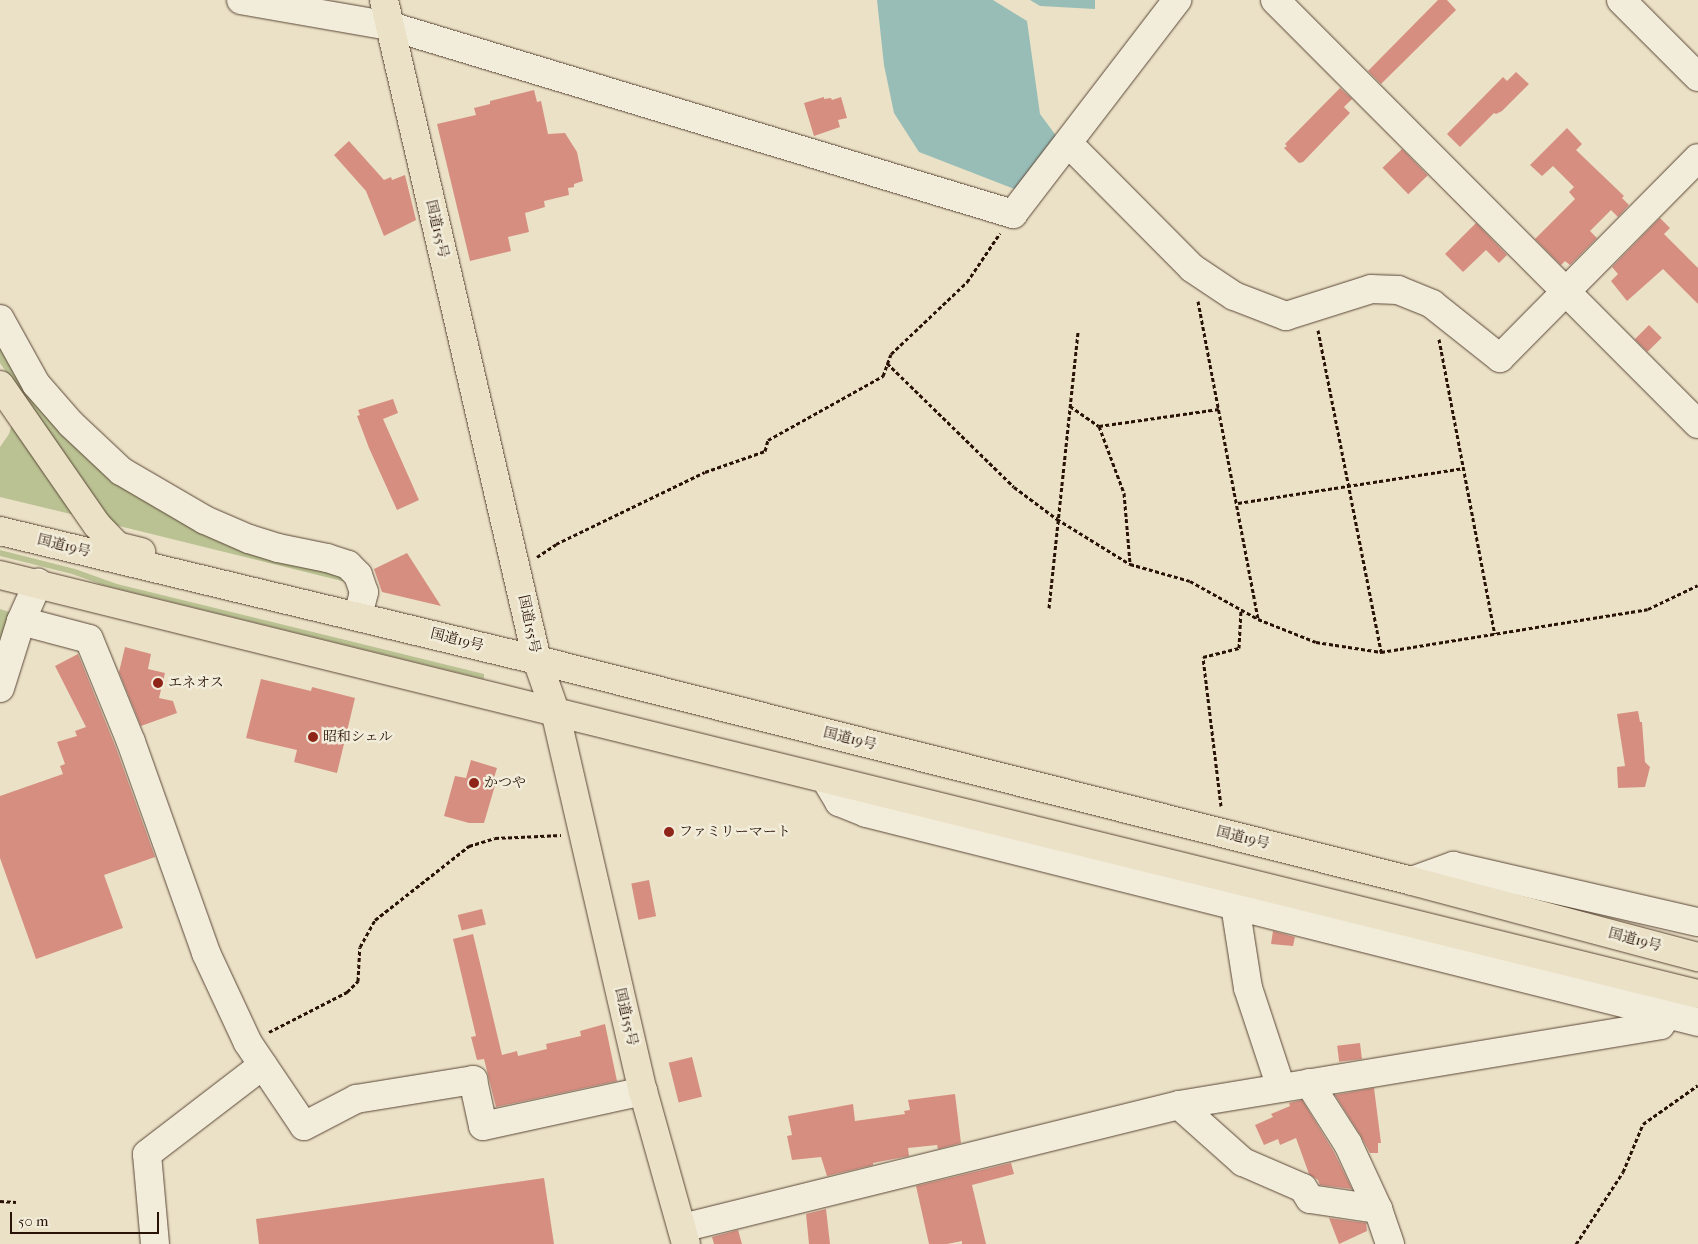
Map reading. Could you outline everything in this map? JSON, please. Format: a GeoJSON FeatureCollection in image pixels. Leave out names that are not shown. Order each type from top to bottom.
{"type":"FeatureCollection","features":[{"type":"Feature","properties":{"kind":"highway","name":"国道155号"},"geometry":{"type":"LineString","coordinates":[[387,13],[537,660],[555,711],[643,1091],[684,1236]]}},
{"type":"Feature","properties":{"kind":"highway"},"geometry":{"type":"LineString","coordinates":[[0,385],[97,525],[117,546],[316,597],[332,611]]}},
{"type":"Feature","properties":{"kind":"highway","name":"国道19号"},"geometry":{"type":"LineString","coordinates":[[0,530],[537,660],[1412,881],[1698,957]]}},
{"type":"Feature","properties":{"kind":"highway"},"geometry":{"type":"LineString","coordinates":[[15,582],[555,711],[826,780],[1698,994]]}},
{"type":"Feature","properties":{"kind":"street"},"geometry":{"type":"LineString","coordinates":[[241,0],[387,13],[1012,214],[1177,0]]}},
{"type":"Feature","properties":{"kind":"street"},"geometry":{"type":"LineString","coordinates":[[1275,0],[1698,424]]}},
{"type":"Feature","properties":{"kind":"street"},"geometry":{"type":"LineString","coordinates":[[1621,0],[1698,77]]}},
{"type":"Feature","properties":{"kind":"street"},"geometry":{"type":"LineString","coordinates":[[1068,143],[1192,268],[1234,296],[1286,316],[1372,289],[1398,290],[1432,304],[1500,358],[1698,158]]}},
{"type":"Feature","properties":{"kind":"street"},"geometry":{"type":"LineString","coordinates":[[0,319],[36,384],[72,424],[121,472],[206,520],[249,539],[348,565],[358,575],[364,592],[358,616]]}},
{"type":"Feature","properties":{"kind":"street"},"geometry":{"type":"LineString","coordinates":[[0,688],[21,621],[15,582]]}},
{"type":"Feature","properties":{"kind":"street"},"geometry":{"type":"LineString","coordinates":[[21,621],[89,639],[132,742],[206,953],[248,1043],[304,1126],[356,1099],[473,1080],[483,1126],[643,1091]]}},
{"type":"Feature","properties":{"kind":"street"},"geometry":{"type":"LineString","coordinates":[[826,780],[839,802],[866,812],[1698,1022]]}},
{"type":"Feature","properties":{"kind":"street"},"geometry":{"type":"LineString","coordinates":[[1412,881],[1453,866],[1698,922]]}},
{"type":"Feature","properties":{"kind":"street"},"geometry":{"type":"LineString","coordinates":[[1235,905],[1248,988],[1281,1088]]}},
{"type":"Feature","properties":{"kind":"street"},"geometry":{"type":"LineString","coordinates":[[684,1236],[1179,1105],[1660,1025],[1670,1014]]}},
{"type":"Feature","properties":{"kind":"street"},"geometry":{"type":"LineString","coordinates":[[155,1244],[147,1154],[263,1066]]}},
{"type":"Feature","properties":{"kind":"street"},"geometry":{"type":"LineString","coordinates":[[1309,1083],[1348,1144],[1378,1209],[1390,1244]]}},
{"type":"Feature","properties":{"kind":"street"},"geometry":{"type":"LineString","coordinates":[[1179,1105],[1243,1162],[1303,1188],[1310,1200],[1378,1209]]}},
{"type":"Feature","properties":{"kind":"path"},"geometry":{"type":"LineString","coordinates":[[517,570],[556,544],[705,472],[765,451],[768,440],[883,376],[891,354],[967,282],[1012,214]]}},
{"type":"Feature","properties":{"kind":"path"},"geometry":{"type":"LineString","coordinates":[[1192,268],[1218,409],[1238,503],[1258,619]]}},
{"type":"Feature","properties":{"kind":"path"},"geometry":{"type":"LineString","coordinates":[[1432,304],[1495,634]]}},
{"type":"Feature","properties":{"kind":"path"},"geometry":{"type":"LineString","coordinates":[[1313,308],[1381,652]]}},
{"type":"Feature","properties":{"kind":"path"},"geometry":{"type":"LineString","coordinates":[[1049,608],[1078,331]]}},
{"type":"Feature","properties":{"kind":"path"},"geometry":{"type":"LineString","coordinates":[[888,363],[1014,487],[1057,519],[1130,564],[1190,581],[1258,619],[1316,642],[1381,652],[1648,609],[1698,585]]}},
{"type":"Feature","properties":{"kind":"path"},"geometry":{"type":"LineString","coordinates":[[1070,406],[1100,426],[1124,493],[1130,564]]}},
{"type":"Feature","properties":{"kind":"path"},"geometry":{"type":"LineString","coordinates":[[1100,426],[1218,409]]}},
{"type":"Feature","properties":{"kind":"path"},"geometry":{"type":"LineString","coordinates":[[1238,503],[1464,468]]}},
{"type":"Feature","properties":{"kind":"path"},"geometry":{"type":"LineString","coordinates":[[1221,806],[1203,657],[1238,648],[1241,610]]}},
{"type":"Feature","properties":{"kind":"path"},"geometry":{"type":"LineString","coordinates":[[248,1043],[347,992],[358,982],[360,947],[375,920],[469,846],[495,838],[567,834]]}},
{"type":"Feature","properties":{"kind":"path"},"geometry":{"type":"LineString","coordinates":[[1576,1244],[1623,1172],[1643,1124],[1698,1085]]}},
{"type":"Feature","properties":{"kind":"path"},"geometry":{"type":"LineString","coordinates":[[0,1201],[16,1202]]}},
{"type":"Feature","properties":{"kind":"green space"},"geometry":{"type":"Polygon","coordinates":[[[0,333],[117,476],[330,565],[354,584],[111,524],[0,363],[0,333]]]}},
{"type":"Feature","properties":{"kind":"green space"},"geometry":{"type":"Polygon","coordinates":[[[13,421],[79,516],[0,497],[0,447],[9,434],[13,421]]]}},
{"type":"Feature","properties":{"kind":"green space"},"geometry":{"type":"Polygon","coordinates":[[[0,550],[75,569],[117,584],[484,674],[484,679],[103,585],[72,574],[0,556],[0,550]]]}},
{"type":"Feature","properties":{"kind":"green space"},"geometry":{"type":"Polygon","coordinates":[[[0,609],[16,614],[0,643],[0,609]]]}},
{"type":"Feature","properties":{"kind":"water"},"geometry":{"type":"Polygon","coordinates":[[[877,0],[993,0],[1027,21],[1040,114],[1060,141],[1017,190],[919,152],[894,113],[884,65],[877,0]]]}},
{"type":"Feature","properties":{"kind":"water"},"geometry":{"type":"Polygon","coordinates":[[[1030,0],[1095,0],[1095,9],[1040,6],[1030,0]]]}},
{"type":"Feature","properties":{"kind":"building"},"geometry":{"type":"Polygon","coordinates":[[[1438,0],[1447,0],[1456,10],[1381,84],[1368,71],[1438,0]]]}},
{"type":"Feature","properties":{"kind":"building"},"geometry":{"type":"Polygon","coordinates":[[[1516,72],[1529,84],[1502,111],[1494,113],[1460,147],[1447,134],[1503,77],[1507,81],[1516,72]]]}},
{"type":"Feature","properties":{"kind":"building"},"geometry":{"type":"Polygon","coordinates":[[[1340,88],[1352,99],[1344,107],[1350,113],[1303,162],[1299,163],[1284,148],[1287,146],[1285,144],[1340,88]]]}},
{"type":"Feature","properties":{"kind":"building"},"geometry":{"type":"Polygon","coordinates":[[[534,90],[537,102],[541,101],[548,134],[565,133],[577,152],[583,181],[574,184],[574,187],[568,188],[569,195],[544,201],[545,207],[525,213],[529,232],[508,237],[511,251],[470,261],[437,124],[476,115],[474,108],[490,104],[490,101],[534,90]]]}},
{"type":"Feature","properties":{"kind":"building"},"geometry":{"type":"Polygon","coordinates":[[[824,97],[824,99],[831,98],[832,100],[841,97],[847,118],[838,120],[840,127],[814,136],[804,103],[824,97]]]}},
{"type":"Feature","properties":{"kind":"building"},"geometry":{"type":"Polygon","coordinates":[[[1567,128],[1582,144],[1576,150],[1624,196],[1622,198],[1629,205],[1618,217],[1611,210],[1590,231],[1597,238],[1570,265],[1565,261],[1561,265],[1535,239],[1575,199],[1569,192],[1574,187],[1553,166],[1542,176],[1530,165],[1567,128]]]}},
{"type":"Feature","properties":{"kind":"building"},"geometry":{"type":"Polygon","coordinates":[[[349,141],[384,180],[391,177],[392,180],[405,175],[416,220],[384,236],[366,191],[334,155],[349,141]]]}},
{"type":"Feature","properties":{"kind":"building"},"geometry":{"type":"Polygon","coordinates":[[[1402,149],[1428,176],[1408,194],[1383,168],[1402,149]]]}},
{"type":"Feature","properties":{"kind":"building"},"geometry":{"type":"Polygon","coordinates":[[[1660,218],[1670,228],[1664,234],[1698,268],[1698,304],[1663,269],[1627,301],[1611,281],[1618,274],[1612,267],[1660,218]]]}},
{"type":"Feature","properties":{"kind":"building"},"geometry":{"type":"Polygon","coordinates":[[[1476,223],[1507,255],[1499,263],[1486,250],[1463,272],[1445,254],[1476,223]]]}},
{"type":"Feature","properties":{"kind":"building"},"geometry":{"type":"Polygon","coordinates":[[[1649,325],[1662,338],[1648,352],[1635,339],[1649,325]]]}},
{"type":"Feature","properties":{"kind":"building"},"geometry":{"type":"Polygon","coordinates":[[[393,399],[398,413],[383,419],[419,500],[397,510],[357,416],[360,415],[358,410],[393,399]]]}},
{"type":"Feature","properties":{"kind":"building"},"geometry":{"type":"Polygon","coordinates":[[[407,553],[441,606],[382,592],[374,569],[407,553]]]}},
{"type":"Feature","properties":{"kind":"building"},"geometry":{"type":"Polygon","coordinates":[[[125,647],[151,654],[148,669],[165,673],[159,698],[173,701],[177,713],[141,726],[119,672],[125,647]]]}},
{"type":"Feature","properties":{"kind":"building"},"geometry":{"type":"Polygon","coordinates":[[[78,654],[116,748],[155,857],[104,875],[123,928],[36,959],[0,858],[0,796],[63,774],[60,766],[65,764],[57,742],[77,736],[75,731],[86,727],[55,666],[78,654]]]}},
{"type":"Feature","properties":{"kind":"building"},"geometry":{"type":"Polygon","coordinates":[[[261,679],[311,691],[312,687],[355,698],[337,773],[294,762],[297,750],[246,738],[261,679]]]}},
{"type":"Feature","properties":{"kind":"building"},"geometry":{"type":"Polygon","coordinates":[[[1638,711],[1640,722],[1642,722],[1645,762],[1650,767],[1645,787],[1618,788],[1617,767],[1625,766],[1617,714],[1638,711]]]}},
{"type":"Feature","properties":{"kind":"building"},"geometry":{"type":"Polygon","coordinates":[[[471,760],[497,768],[493,781],[496,782],[484,823],[469,823],[444,816],[455,776],[466,778],[471,760]]]}},
{"type":"Feature","properties":{"kind":"building"},"geometry":{"type":"Polygon","coordinates":[[[649,880],[656,916],[638,920],[631,883],[649,880]]]}},
{"type":"Feature","properties":{"kind":"building"},"geometry":{"type":"Polygon","coordinates":[[[482,909],[486,925],[462,931],[458,915],[482,909]]]}},
{"type":"Feature","properties":{"kind":"building"},"geometry":{"type":"Polygon","coordinates":[[[1273,931],[1295,937],[1293,946],[1271,944],[1273,931]]]}},
{"type":"Feature","properties":{"kind":"building"},"geometry":{"type":"Polygon","coordinates":[[[473,934],[502,1055],[517,1051],[518,1056],[547,1049],[546,1044],[581,1036],[580,1031],[605,1024],[617,1081],[496,1107],[484,1059],[477,1060],[471,1037],[476,1036],[453,939],[473,934]]]}},
{"type":"Feature","properties":{"kind":"building"},"geometry":{"type":"Polygon","coordinates":[[[1360,1043],[1362,1059],[1339,1062],[1337,1046],[1360,1043]]]}},
{"type":"Feature","properties":{"kind":"building"},"geometry":{"type":"Polygon","coordinates":[[[692,1057],[702,1097],[679,1103],[669,1063],[692,1057]]]}},
{"type":"Feature","properties":{"kind":"building"},"geometry":{"type":"Polygon","coordinates":[[[1374,1088],[1381,1143],[1378,1143],[1378,1153],[1370,1153],[1335,1095],[1374,1088]]]}},
{"type":"Feature","properties":{"kind":"building"},"geometry":{"type":"Polygon","coordinates":[[[955,1094],[961,1143],[938,1149],[937,1145],[908,1148],[909,1156],[873,1163],[873,1165],[827,1176],[821,1157],[792,1160],[787,1136],[792,1135],[788,1116],[853,1104],[855,1121],[905,1114],[904,1111],[910,1110],[908,1100],[955,1094]]]}},
{"type":"Feature","properties":{"kind":"building"},"geometry":{"type":"Polygon","coordinates":[[[1302,1100],[1334,1152],[1352,1189],[1320,1185],[1318,1180],[1309,1174],[1296,1138],[1280,1145],[1278,1139],[1264,1145],[1255,1125],[1273,1117],[1271,1114],[1290,1106],[1289,1103],[1302,1100]]]}},
{"type":"Feature","properties":{"kind":"building"},"geometry":{"type":"Polygon","coordinates":[[[1011,1163],[1014,1174],[972,1185],[986,1244],[962,1244],[962,1241],[947,1244],[929,1244],[916,1186],[1011,1163]]]}},
{"type":"Feature","properties":{"kind":"building"},"geometry":{"type":"Polygon","coordinates":[[[544,1178],[554,1244],[259,1244],[256,1219],[544,1178]]]}},
{"type":"Feature","properties":{"kind":"building"},"geometry":{"type":"Polygon","coordinates":[[[826,1209],[830,1244],[809,1244],[806,1214],[826,1209]]]}},
{"type":"Feature","properties":{"kind":"building"},"geometry":{"type":"Polygon","coordinates":[[[1329,1218],[1366,1223],[1367,1231],[1339,1244],[1329,1218]]]}},
{"type":"Feature","properties":{"kind":"building"},"geometry":{"type":"Polygon","coordinates":[[[738,1230],[742,1244],[714,1244],[712,1237],[738,1230]]]}},
{"type":"Feature","properties":{"kind":"place","name":"エネオス"},"geometry":{"type":"Point","coordinates":[158,683]}},
{"type":"Feature","properties":{"kind":"place","name":"昭和シェル"},"geometry":{"type":"Point","coordinates":[313,737]}},
{"type":"Feature","properties":{"kind":"place","name":"かつや"},"geometry":{"type":"Point","coordinates":[474,783]}},
{"type":"Feature","properties":{"kind":"place","name":"ファミリーマート"},"geometry":{"type":"Point","coordinates":[669,832]}}]}
